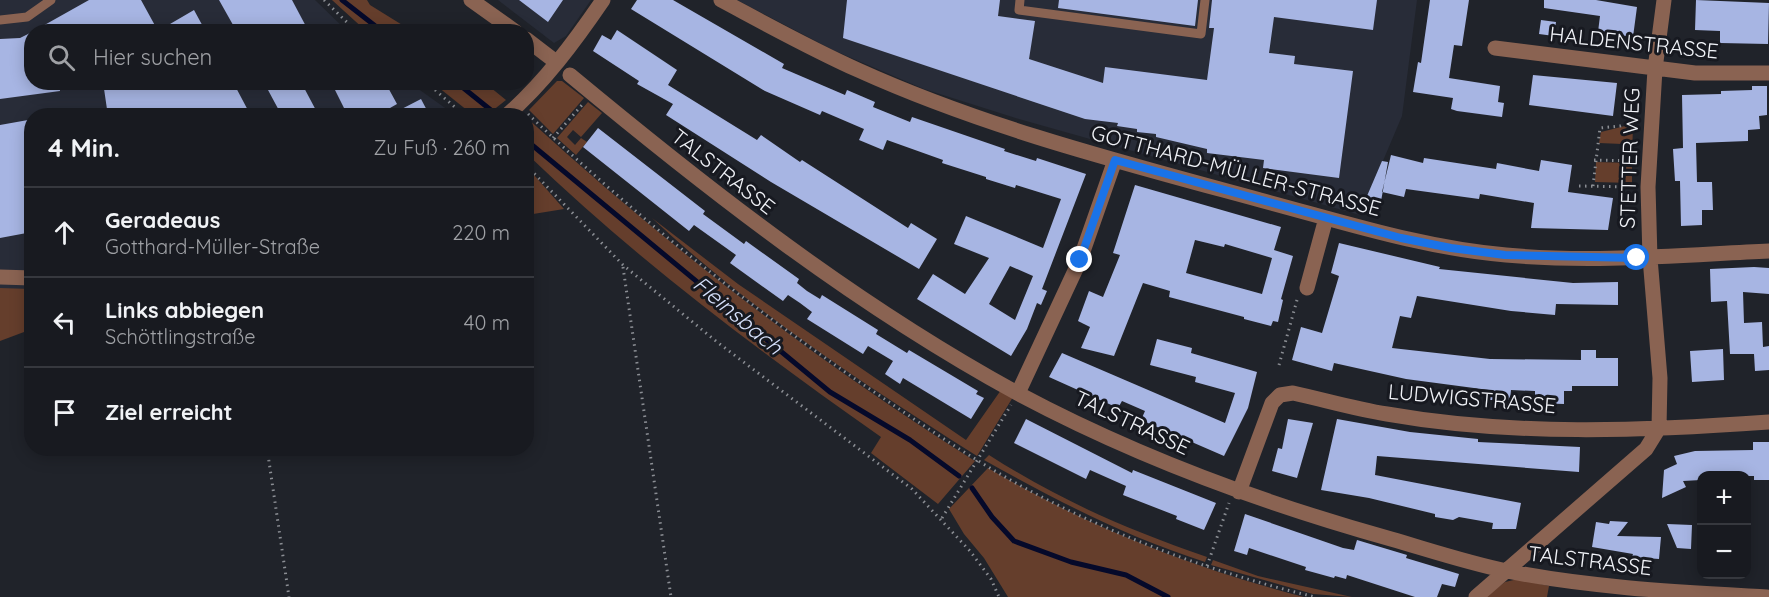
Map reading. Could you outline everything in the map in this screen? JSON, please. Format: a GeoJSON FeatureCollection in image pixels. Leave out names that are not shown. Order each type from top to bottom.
{"type":"FeatureCollection","features":[{"type":"Feature","properties":{"kind":"street"},"geometry":{"type":"LineString","coordinates":[[471,0],[505,24]]}},
{"type":"Feature","properties":{"kind":"street"},"geometry":{"type":"LineString","coordinates":[[534,87],[603,0]]}},
{"type":"Feature","properties":{"kind":"street","name":"GOTTHARD-MÜLLER-STRASSE"},"geometry":{"type":"LineString","coordinates":[[721,0],[859,71],[994,123],[1115,160],[1401,238],[1505,255],[1607,259],[1769,251]]}},
{"type":"Feature","properties":{"kind":"street","name":"STETTER WEG"},"geometry":{"type":"LineString","coordinates":[[1659,428],[1658,341],[1650,258],[1648,187],[1655,69],[1664,0]]}},
{"type":"Feature","properties":{"kind":"street"},"geometry":{"type":"LineString","coordinates":[[534,45],[556,62]]}},
{"type":"Feature","properties":{"kind":"street","name":"HALDENSTRASSE"},"geometry":{"type":"LineString","coordinates":[[1495,48],[1695,74],[1769,73]]}},
{"type":"Feature","properties":{"kind":"street","name":"TALSTRASSE"},"geometry":{"type":"LineString","coordinates":[[570,75],[653,145],[792,251],[928,339],[1018,393],[1180,469],[1236,491],[1354,529],[1507,571],[1591,585],[1684,595],[1767,597]]}},
{"type":"Feature","properties":{"kind":"street"},"geometry":{"type":"LineString","coordinates":[[515,108],[531,90]]}},
{"type":"Feature","properties":{"kind":"street"},"geometry":{"type":"LineString","coordinates":[[1018,393],[1080,260],[1115,160]]}},
{"type":"Feature","properties":{"kind":"street"},"geometry":{"type":"LineString","coordinates":[[1307,288],[1326,218]]}},
{"type":"Feature","properties":{"kind":"street"},"geometry":{"type":"LineString","coordinates":[[0,277],[24,278]]}},
{"type":"Feature","properties":{"kind":"street","name":"LUDWIGSTRASSE"},"geometry":{"type":"LineString","coordinates":[[1236,491],[1272,403],[1280,395],[1293,393],[1387,414],[1470,424],[1598,429],[1769,422]]}},
{"type":"Feature","properties":{"kind":"street"},"geometry":{"type":"LineString","coordinates":[[1476,597],[1646,449],[1659,428]]}},
{"type":"Feature","properties":{"kind":"lane"},"geometry":{"type":"LineString","coordinates":[[0,20],[27,17],[51,0]]}},
{"type":"Feature","properties":{"kind":"lane"},"geometry":{"type":"LineString","coordinates":[[1020,0],[1019,10],[1201,34],[1205,0]]}},
{"type":"Feature","properties":{"kind":"path"},"geometry":{"type":"LineString","coordinates":[[324,0],[349,24]]}},
{"type":"Feature","properties":{"kind":"path"},"geometry":{"type":"LineString","coordinates":[[435,90],[456,108]]}},
{"type":"Feature","properties":{"kind":"path"},"geometry":{"type":"LineString","coordinates":[[553,138],[592,94]]}},
{"type":"Feature","properties":{"kind":"path"},"geometry":{"type":"LineString","coordinates":[[518,105],[521,108]]}},
{"type":"Feature","properties":{"kind":"path"},"geometry":{"type":"LineString","coordinates":[[1593,186],[1594,160],[1600,128],[1620,126],[1637,119]]}},
{"type":"Feature","properties":{"kind":"path"},"geometry":{"type":"LineString","coordinates":[[534,120],[719,280],[849,375],[978,460],[1037,495],[1112,530],[1207,566],[1315,597]]}},
{"type":"Feature","properties":{"kind":"path"},"geometry":{"type":"LineString","coordinates":[[1594,160],[1635,161]]}},
{"type":"Feature","properties":{"kind":"path"},"geometry":{"type":"LineString","coordinates":[[534,173],[623,265],[717,342],[912,489],[942,518],[991,579],[999,597]]}},
{"type":"Feature","properties":{"kind":"path"},"geometry":{"type":"LineString","coordinates":[[1580,186],[1648,187]]}},
{"type":"Feature","properties":{"kind":"path"},"geometry":{"type":"LineString","coordinates":[[623,265],[671,597]]}},
{"type":"Feature","properties":{"kind":"path"},"geometry":{"type":"LineString","coordinates":[[1279,365],[1298,300],[1307,288]]}},
{"type":"Feature","properties":{"kind":"path"},"geometry":{"type":"LineString","coordinates":[[942,518],[1018,393]]}},
{"type":"Feature","properties":{"kind":"path"},"geometry":{"type":"LineString","coordinates":[[268,456],[289,597]]}},
{"type":"Feature","properties":{"kind":"path"},"geometry":{"type":"LineString","coordinates":[[1207,566],[1236,491]]}},
{"type":"Feature","properties":{"kind":"shaded area"},"geometry":{"type":"Polygon","coordinates":[[[0,0],[315,0],[340,24],[24,24],[24,90],[420,90],[445,108],[24,108],[24,323],[0,331],[0,0]]]}},
{"type":"Feature","properties":{"kind":"shaded area"},"geometry":{"type":"Polygon","coordinates":[[[332,0],[367,0],[370,5],[401,24],[358,24],[332,0]]]}},
{"type":"Feature","properties":{"kind":"shaded area"},"geometry":{"type":"Polygon","coordinates":[[[498,0],[591,0],[566,36],[554,43],[534,28],[534,24],[529,24],[498,0]]]}},
{"type":"Feature","properties":{"kind":"shaded area"},"geometry":{"type":"Polygon","coordinates":[[[737,0],[1417,0],[1402,116],[1360,215],[1019,119],[924,89],[833,50],[737,0]]]}},
{"type":"Feature","properties":{"kind":"shaded area"},"geometry":{"type":"Polygon","coordinates":[[[557,81],[562,81],[584,98],[553,134],[534,115],[534,108],[531,108],[557,81]]]}},
{"type":"Feature","properties":{"kind":"shaded area"},"geometry":{"type":"Polygon","coordinates":[[[442,90],[494,90],[506,100],[496,108],[464,108],[442,90]]]}},
{"type":"Feature","properties":{"kind":"shaded area"},"geometry":{"type":"Polygon","coordinates":[[[588,102],[602,113],[581,137],[573,130],[567,137],[575,145],[581,138],[587,142],[576,155],[557,138],[588,102]]]}},
{"type":"Feature","properties":{"kind":"shaded area"},"geometry":{"type":"Polygon","coordinates":[[[534,124],[634,211],[744,300],[857,383],[975,461],[938,504],[871,453],[881,437],[698,302],[568,193],[534,161],[534,124]]]}},
{"type":"Feature","properties":{"kind":"shaded area"},"geometry":{"type":"Polygon","coordinates":[[[1633,124],[1632,159],[1622,158],[1622,144],[1599,143],[1601,132],[1633,124]]]}},
{"type":"Feature","properties":{"kind":"shaded area"},"geometry":{"type":"Polygon","coordinates":[[[1596,162],[1632,163],[1632,183],[1595,182],[1596,162]]]}},
{"type":"Feature","properties":{"kind":"shaded area"},"geometry":{"type":"Polygon","coordinates":[[[534,175],[564,209],[534,214],[534,175]]]}},
{"type":"Feature","properties":{"kind":"shaded area"},"geometry":{"type":"Polygon","coordinates":[[[652,218],[738,284],[966,440],[1001,390],[1013,397],[977,456],[850,373],[768,315],[689,252],[652,218]]]}},
{"type":"Feature","properties":{"kind":"shaded area"},"geometry":{"type":"Polygon","coordinates":[[[0,288],[24,289],[24,332],[0,341],[0,288]]]}},
{"type":"Feature","properties":{"kind":"shaded area"},"geometry":{"type":"Polygon","coordinates":[[[989,455],[1095,513],[1207,557],[1205,562],[1148,541],[1065,503],[984,460],[989,455]]]}},
{"type":"Feature","properties":{"kind":"shaded area"},"geometry":{"type":"Polygon","coordinates":[[[988,468],[1064,509],[1142,544],[1222,573],[1304,597],[1008,597],[949,509],[988,468]]]}},
{"type":"Feature","properties":{"kind":"shaded area"},"geometry":{"type":"Polygon","coordinates":[[[1213,560],[1258,576],[1352,597],[1313,594],[1211,565],[1213,560]]]}},
{"type":"Feature","properties":{"kind":"shaded area"},"geometry":{"type":"Polygon","coordinates":[[[1518,579],[1549,586],[1547,597],[1485,597],[1505,582],[1518,579]]]}},
{"type":"Feature","properties":{"kind":"building"},"geometry":{"type":"Polygon","coordinates":[[[89,0],[141,0],[154,24],[46,24],[89,0]]]}},
{"type":"Feature","properties":{"kind":"building"},"geometry":{"type":"Polygon","coordinates":[[[219,0],[292,0],[305,24],[232,24],[219,0]]]}},
{"type":"Feature","properties":{"kind":"building"},"geometry":{"type":"Polygon","coordinates":[[[519,0],[563,0],[548,22],[519,0]]]}},
{"type":"Feature","properties":{"kind":"building"},"geometry":{"type":"Polygon","coordinates":[[[637,0],[673,0],[784,64],[782,68],[845,95],[847,90],[875,102],[873,107],[910,122],[912,117],[1005,149],[1004,151],[1036,161],[1037,158],[1086,174],[1042,289],[1047,291],[1041,305],[1037,303],[1027,329],[1011,356],[917,299],[933,274],[965,294],[989,258],[954,244],[966,216],[1043,248],[1061,199],[1016,185],[1015,188],[986,179],[986,177],[942,163],[943,160],[887,140],[883,150],[859,140],[864,129],[822,111],[820,115],[765,91],[631,9],[637,0]],[[1010,266],[989,304],[1015,320],[1033,276],[1010,266]]]}},
{"type":"Feature","properties":{"kind":"building"},"geometry":{"type":"Polygon","coordinates":[[[847,0],[1000,0],[998,16],[1035,21],[1029,59],[1103,83],[1105,67],[1207,80],[1214,28],[1209,28],[1212,0],[1377,0],[1373,30],[1274,17],[1269,53],[1295,56],[1294,64],[1353,71],[1339,178],[1263,168],[1264,160],[1207,153],[1207,149],[1156,137],[1156,134],[1137,132],[1137,129],[1117,126],[1118,123],[1085,119],[843,38],[847,0]]]}},
{"type":"Feature","properties":{"kind":"building"},"geometry":{"type":"Polygon","coordinates":[[[1059,0],[1198,0],[1195,26],[1058,8],[1059,0]]]}},
{"type":"Feature","properties":{"kind":"building"},"geometry":{"type":"Polygon","coordinates":[[[1430,0],[1469,0],[1462,46],[1454,45],[1449,78],[1500,86],[1498,102],[1504,103],[1502,117],[1457,111],[1451,109],[1453,98],[1413,92],[1418,62],[1421,63],[1430,0]]]}},
{"type":"Feature","properties":{"kind":"building"},"geometry":{"type":"Polygon","coordinates":[[[1544,0],[1596,0],[1637,7],[1633,37],[1598,32],[1600,16],[1544,8],[1544,0]]]}},
{"type":"Feature","properties":{"kind":"building"},"geometry":{"type":"Polygon","coordinates":[[[1696,0],[1769,3],[1768,44],[1720,43],[1720,31],[1695,30],[1696,0]]]}},
{"type":"Feature","properties":{"kind":"building"},"geometry":{"type":"Polygon","coordinates":[[[194,10],[202,24],[170,24],[194,10]]]}},
{"type":"Feature","properties":{"kind":"building"},"geometry":{"type":"Polygon","coordinates":[[[1541,20],[1556,22],[1554,36],[1539,34],[1541,20]]]}},
{"type":"Feature","properties":{"kind":"building"},"geometry":{"type":"Polygon","coordinates":[[[617,30],[677,70],[668,85],[757,140],[761,135],[800,162],[802,160],[908,228],[911,223],[937,239],[919,269],[771,182],[666,115],[673,104],[637,84],[639,81],[593,51],[602,35],[611,40],[617,30]]]}},
{"type":"Feature","properties":{"kind":"building"},"geometry":{"type":"Polygon","coordinates":[[[24,36],[24,90],[60,91],[0,99],[0,39],[24,36]]]}},
{"type":"Feature","properties":{"kind":"building"},"geometry":{"type":"Polygon","coordinates":[[[1533,75],[1617,83],[1613,116],[1529,105],[1533,75]]]}},
{"type":"Feature","properties":{"kind":"building"},"geometry":{"type":"Polygon","coordinates":[[[1752,86],[1767,86],[1767,115],[1759,116],[1760,129],[1748,130],[1748,141],[1696,143],[1697,182],[1712,182],[1713,210],[1702,210],[1702,225],[1681,226],[1680,181],[1675,181],[1673,149],[1683,148],[1682,95],[1721,94],[1721,91],[1752,90],[1752,86]]]}},
{"type":"Feature","properties":{"kind":"building"},"geometry":{"type":"Polygon","coordinates":[[[104,90],[237,90],[247,108],[107,108],[104,90]]]}},
{"type":"Feature","properties":{"kind":"building"},"geometry":{"type":"Polygon","coordinates":[[[268,90],[305,90],[315,108],[278,108],[268,90]]]}},
{"type":"Feature","properties":{"kind":"building"},"geometry":{"type":"Polygon","coordinates":[[[335,90],[389,90],[397,104],[390,108],[344,108],[335,90]]]}},
{"type":"Feature","properties":{"kind":"building"},"geometry":{"type":"Polygon","coordinates":[[[421,99],[426,108],[404,108],[421,99]]]}},
{"type":"Feature","properties":{"kind":"building"},"geometry":{"type":"Polygon","coordinates":[[[24,121],[24,234],[0,238],[0,125],[24,121]]]}},
{"type":"Feature","properties":{"kind":"building"},"geometry":{"type":"Polygon","coordinates":[[[598,128],[705,211],[703,214],[744,244],[746,241],[799,279],[797,283],[807,291],[820,299],[822,295],[878,330],[876,334],[907,353],[909,350],[978,391],[976,394],[984,398],[971,419],[903,378],[900,384],[885,374],[893,361],[868,346],[863,354],[807,319],[812,312],[800,303],[788,295],[783,301],[730,263],[736,255],[694,225],[689,231],[583,147],[598,128]]]}},
{"type":"Feature","properties":{"kind":"building"},"geometry":{"type":"Polygon","coordinates":[[[1391,155],[1423,163],[1424,158],[1496,169],[1497,163],[1539,171],[1541,160],[1572,165],[1568,192],[1613,198],[1608,230],[1531,228],[1534,203],[1480,194],[1479,199],[1406,189],[1404,197],[1382,192],[1391,155]]]}},
{"type":"Feature","properties":{"kind":"building"},"geometry":{"type":"Polygon","coordinates":[[[1382,161],[1388,162],[1380,207],[1364,203],[1382,161]]]}},
{"type":"Feature","properties":{"kind":"building"},"geometry":{"type":"Polygon","coordinates":[[[1135,185],[1281,227],[1274,250],[1293,256],[1281,299],[1283,300],[1278,322],[1273,321],[1271,326],[1169,297],[1170,291],[1143,283],[1114,356],[1081,348],[1090,327],[1078,321],[1089,291],[1103,297],[1120,255],[1113,253],[1135,185]],[[1195,240],[1186,273],[1262,294],[1272,258],[1225,244],[1224,247],[1195,240]]]}},
{"type":"Feature","properties":{"kind":"building"},"geometry":{"type":"Polygon","coordinates":[[[1339,243],[1440,267],[1439,269],[1573,283],[1618,282],[1618,305],[1556,304],[1555,315],[1511,311],[1417,296],[1411,318],[1400,316],[1392,348],[1490,359],[1581,360],[1581,350],[1596,350],[1596,358],[1618,358],[1618,386],[1572,386],[1572,391],[1564,391],[1564,404],[1535,403],[1535,391],[1511,390],[1510,400],[1489,400],[1489,390],[1406,379],[1334,363],[1332,371],[1292,360],[1301,327],[1322,333],[1339,276],[1331,273],[1339,243]]]}},
{"type":"Feature","properties":{"kind":"building"},"geometry":{"type":"Polygon","coordinates":[[[1769,268],[1769,294],[1743,292],[1744,323],[1762,322],[1763,347],[1769,346],[1769,370],[1755,371],[1754,354],[1730,354],[1727,301],[1711,302],[1710,269],[1769,268]]]}},
{"type":"Feature","properties":{"kind":"building"},"geometry":{"type":"Polygon","coordinates":[[[1157,339],[1192,348],[1191,353],[1257,372],[1248,408],[1224,456],[1141,420],[1145,411],[1122,401],[1118,408],[1049,377],[1062,353],[1225,423],[1235,393],[1195,382],[1196,377],[1150,365],[1157,339]]]}},
{"type":"Feature","properties":{"kind":"building"},"geometry":{"type":"Polygon","coordinates":[[[1723,349],[1724,380],[1692,382],[1690,351],[1723,349]]]}},
{"type":"Feature","properties":{"kind":"building"},"geometry":{"type":"Polygon","coordinates":[[[1026,419],[1132,473],[1133,470],[1216,503],[1204,530],[1176,519],[1177,516],[1123,495],[1126,486],[1090,470],[1086,479],[1014,443],[1026,419]]]}},
{"type":"Feature","properties":{"kind":"building"},"geometry":{"type":"Polygon","coordinates":[[[1288,419],[1313,423],[1297,478],[1272,471],[1278,448],[1282,449],[1288,419]]]}},
{"type":"Feature","properties":{"kind":"building"},"geometry":{"type":"Polygon","coordinates":[[[1337,419],[1410,432],[1478,439],[1478,442],[1580,447],[1579,472],[1377,456],[1375,475],[1521,503],[1516,529],[1492,529],[1493,523],[1459,517],[1453,520],[1435,517],[1435,514],[1369,498],[1321,490],[1337,419]]]}},
{"type":"Feature","properties":{"kind":"building"},"geometry":{"type":"Polygon","coordinates":[[[1753,442],[1769,442],[1769,480],[1754,480],[1751,471],[1697,471],[1697,480],[1683,481],[1686,487],[1662,498],[1664,470],[1677,464],[1674,456],[1695,451],[1753,450],[1753,442]]]}},
{"type":"Feature","properties":{"kind":"building"},"geometry":{"type":"Polygon","coordinates":[[[1245,514],[1343,548],[1354,550],[1357,540],[1407,555],[1406,558],[1459,574],[1455,587],[1442,584],[1437,597],[1415,597],[1347,575],[1346,579],[1335,576],[1334,578],[1305,570],[1306,567],[1249,548],[1247,555],[1234,551],[1245,514]]]}},
{"type":"Feature","properties":{"kind":"building"},"geometry":{"type":"Polygon","coordinates":[[[1610,521],[1628,522],[1617,536],[1661,537],[1659,559],[1632,557],[1633,554],[1592,547],[1596,522],[1609,524],[1610,521]]]}},
{"type":"Feature","properties":{"kind":"building"},"geometry":{"type":"Polygon","coordinates":[[[1667,524],[1692,525],[1691,549],[1677,548],[1667,524]]]}},
{"type":"Feature","properties":{"kind":"waterway","name":"Fleinsbach"},"geometry":{"type":"LineString","coordinates":[[342,0],[373,24]]}},
{"type":"Feature","properties":{"kind":"waterway","name":"Fleinsbach"},"geometry":{"type":"LineString","coordinates":[[466,90],[488,108]]}},
{"type":"Feature","properties":{"kind":"waterway","name":"Fleinsbach"},"geometry":{"type":"LineString","coordinates":[[534,147],[830,392],[910,440],[959,476]]}},
{"type":"Feature","properties":{"kind":"waterway","name":"Fleinsbach"},"geometry":{"type":"LineString","coordinates":[[972,488],[992,517],[1014,541],[1071,562],[1126,575],[1168,597]]}},
{"type":"Feature","properties":{"kind":"route"},"geometry":{"type":"LineString","coordinates":[[1080,260],[1115,160],[1401,238],[1451,248],[1505,255],[1637,258]]}}]}
